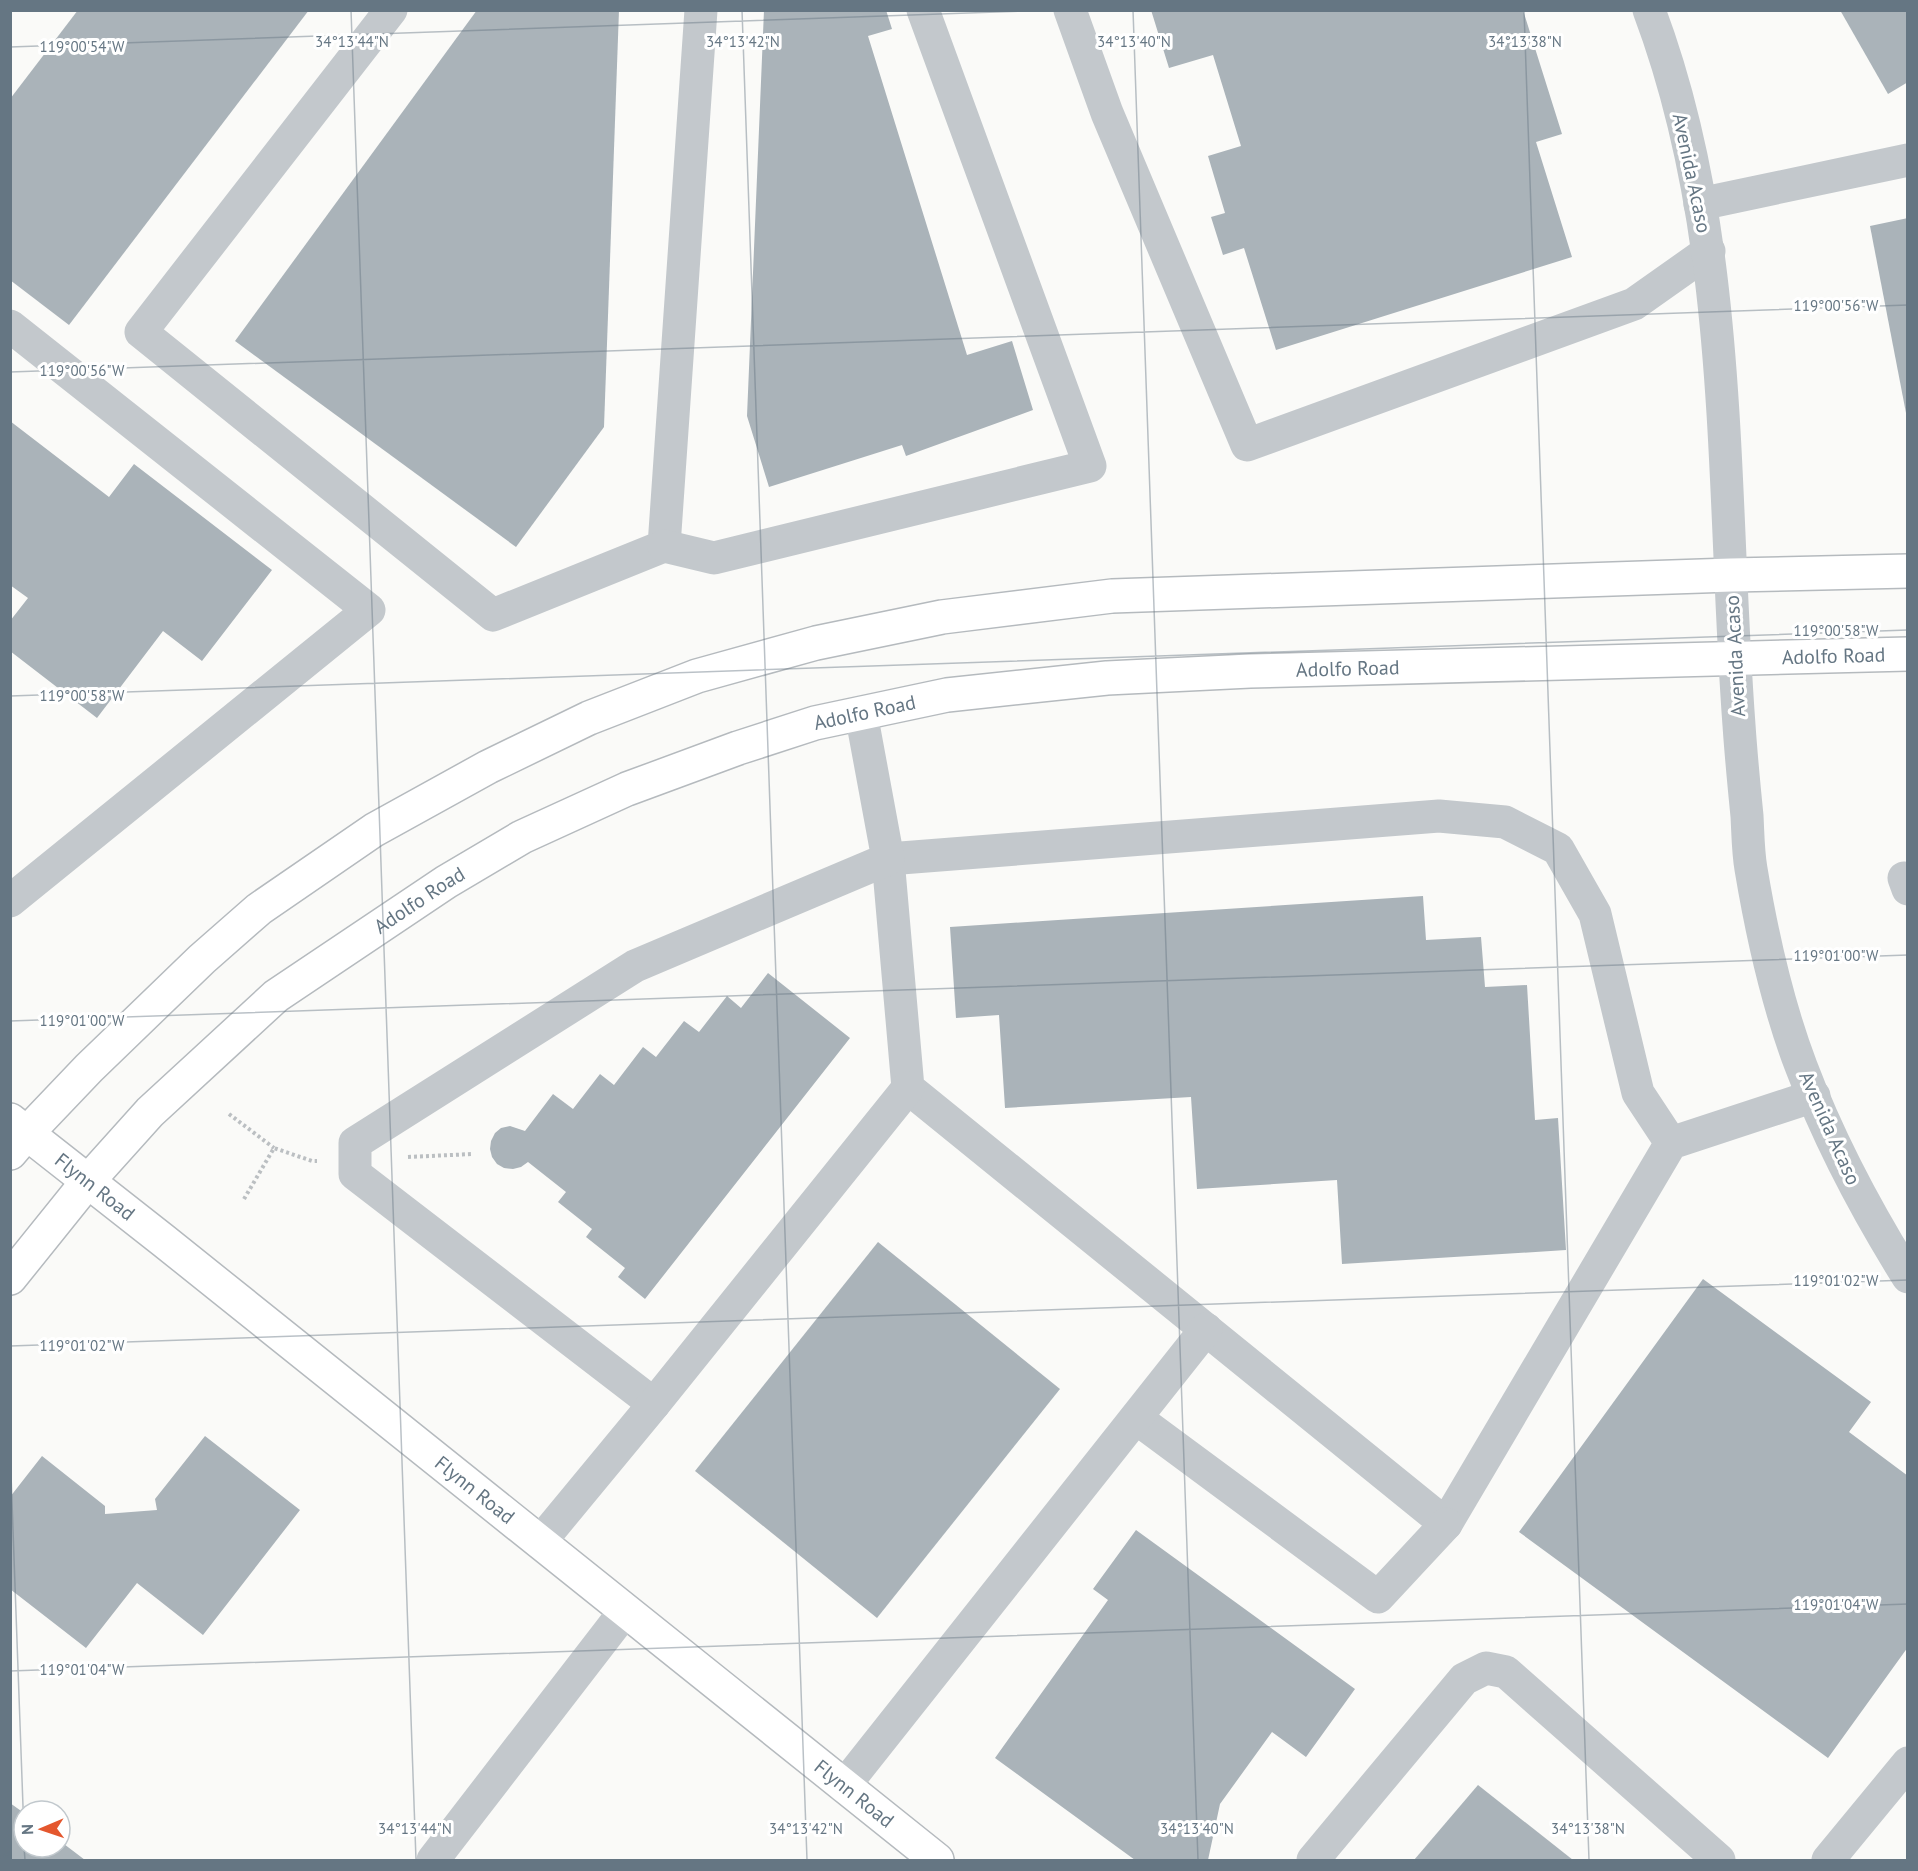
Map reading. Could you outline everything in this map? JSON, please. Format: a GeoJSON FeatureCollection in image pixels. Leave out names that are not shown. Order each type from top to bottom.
{"type":"FeatureCollection","features":[{"type":"Feature","properties":{"kind":"main road"},"geometry":{"type":"LineString","coordinates":[[16,1136],[202,959],[259,909],[374,830],[488,767],[589,718],[697,676],[816,643],[942,617],[1112,596],[1908,571]]}},
{"type":"Feature","properties":{"kind":"main road","name":"Adolfo Road"},"geometry":{"type":"LineString","coordinates":[[10,1278],[88,1181],[150,1112],[276,996],[446,882],[522,837],[627,789],[760,740],[814,723],[947,695],[1107,678],[1250,671],[1908,654]]}},
{"type":"Feature","properties":{"kind":"main road","name":"Flynn Road"},"geometry":{"type":"LineString","coordinates":[[16,1136],[88,1181],[937,1860]]}},
{"type":"Feature","properties":{"kind":"street"},"geometry":{"type":"LineString","coordinates":[[392,10],[141,332],[493,615],[664,546],[714,558],[1090,466],[924,10]]}},
{"type":"Feature","properties":{"kind":"street"},"geometry":{"type":"LineString","coordinates":[[664,546],[701,10]]}},
{"type":"Feature","properties":{"kind":"street"},"geometry":{"type":"LineString","coordinates":[[1070,10],[1107,113],[1247,445],[1634,304],[1709,251]]}},
{"type":"Feature","properties":{"kind":"street","name":"Avenida Acaso"},"geometry":{"type":"LineString","coordinates":[[1648,10],[1677,100],[1709,251],[1718,341],[1734,658],[1751,865],[1770,966],[1800,1065],[1841,1159],[1870,1215],[1907,1276]]}},
{"type":"Feature","properties":{"kind":"street"},"geometry":{"type":"LineString","coordinates":[[1700,204],[1908,160]]}},
{"type":"Feature","properties":{"kind":"street"},"geometry":{"type":"LineString","coordinates":[[10,326],[369,610],[10,901]]}},
{"type":"Feature","properties":{"kind":"street"},"geometry":{"type":"LineString","coordinates":[[540,1542],[908,1088],[888,859],[861,713]]}},
{"type":"Feature","properties":{"kind":"street"},"geometry":{"type":"LineString","coordinates":[[654,1404],[355,1174],[355,1143],[635,966],[888,859],[1439,816],[1505,822],[1558,849],[1595,914],[1638,1093],[1671,1143]]}},
{"type":"Feature","properties":{"kind":"street"},"geometry":{"type":"LineString","coordinates":[[908,1088],[1446,1524]]}},
{"type":"Feature","properties":{"kind":"street"},"geometry":{"type":"LineString","coordinates":[[1136,1418],[1378,1597],[1446,1524],[1671,1143],[1814,1096]]}},
{"type":"Feature","properties":{"kind":"street"},"geometry":{"type":"LineString","coordinates":[[844,1786],[1206,1329]]}},
{"type":"Feature","properties":{"kind":"street"},"geometry":{"type":"LineString","coordinates":[[433,1860],[625,1611]]}},
{"type":"Feature","properties":{"kind":"street"},"geometry":{"type":"LineString","coordinates":[[1313,1860],[1464,1679],[1486,1668],[1506,1672],[1719,1860]]}},
{"type":"Feature","properties":{"kind":"street"},"geometry":{"type":"LineString","coordinates":[[1828,1860],[1908,1763]]}},
{"type":"Feature","properties":{"kind":"path"},"geometry":{"type":"LineString","coordinates":[[229,1114],[274,1148]]}},
{"type":"Feature","properties":{"kind":"building"},"geometry":{"type":"Polygon","coordinates":[[[78,10],[309,10],[69,325],[10,280],[10,99],[78,10]]]}},
{"type":"Feature","properties":{"kind":"building"},"geometry":{"type":"Polygon","coordinates":[[[477,10],[619,10],[604,427],[516,547],[235,341],[477,10]]]}},
{"type":"Feature","properties":{"kind":"building"},"geometry":{"type":"Polygon","coordinates":[[[764,10],[886,10],[892,29],[868,36],[967,355],[1012,341],[1033,410],[906,456],[902,445],[769,487],[747,416],[764,10]]]}},
{"type":"Feature","properties":{"kind":"building"},"geometry":{"type":"Polygon","coordinates":[[[1151,10],[1523,10],[1562,134],[1536,142],[1572,257],[1276,350],[1244,248],[1223,255],[1211,217],[1225,213],[1208,156],[1241,146],[1213,55],[1169,68],[1151,10]]]}},
{"type":"Feature","properties":{"kind":"building"},"geometry":{"type":"Polygon","coordinates":[[[1840,10],[1908,10],[1908,82],[1888,94],[1840,10]]]}},
{"type":"Feature","properties":{"kind":"building"},"geometry":{"type":"Polygon","coordinates":[[[1908,218],[1908,413],[1906,413],[1870,226],[1908,218]]]}},
{"type":"Feature","properties":{"kind":"building"},"geometry":{"type":"Polygon","coordinates":[[[10,421],[109,497],[134,464],[272,570],[202,661],[163,631],[97,718],[10,651],[10,621],[28,598],[10,585],[10,421]]]}},
{"type":"Feature","properties":{"kind":"building"},"geometry":{"type":"Polygon","coordinates":[[[1423,896],[1426,940],[1481,937],[1485,987],[1527,985],[1535,1120],[1558,1118],[1566,1250],[1342,1264],[1337,1180],[1197,1189],[1191,1097],[1005,1108],[999,1015],[956,1018],[950,927],[1423,896]]]}},
{"type":"Feature","properties":{"kind":"building"},"geometry":{"type":"Polygon","coordinates":[[[768,973],[850,1038],[645,1299],[618,1277],[625,1268],[586,1237],[592,1229],[558,1202],[566,1192],[528,1162],[513,1169],[497,1164],[492,1157],[491,1141],[501,1128],[510,1126],[525,1131],[553,1094],[573,1109],[600,1074],[614,1085],[643,1047],[656,1057],[684,1021],[699,1032],[727,996],[741,1008],[768,973]]]}},
{"type":"Feature","properties":{"kind":"building"},"geometry":{"type":"Polygon","coordinates":[[[878,1242],[1060,1389],[877,1618],[695,1471],[878,1242]]]}},
{"type":"Feature","properties":{"kind":"building"},"geometry":{"type":"Polygon","coordinates":[[[1703,1279],[1871,1402],[1849,1432],[1908,1476],[1908,1647],[1828,1758],[1519,1532],[1703,1279]]]}},
{"type":"Feature","properties":{"kind":"building"},"geometry":{"type":"Polygon","coordinates":[[[205,1436],[300,1510],[203,1635],[137,1583],[86,1648],[10,1589],[10,1497],[42,1456],[105,1506],[105,1514],[157,1510],[155,1499],[205,1436]]]}},
{"type":"Feature","properties":{"kind":"building"},"geometry":{"type":"Polygon","coordinates":[[[1136,1530],[1355,1689],[1306,1757],[1272,1732],[1220,1804],[1208,1860],[1135,1860],[995,1758],[1108,1600],[1093,1589],[1136,1530]]]}},
{"type":"Feature","properties":{"kind":"building"},"geometry":{"type":"Polygon","coordinates":[[[1478,1785],[1573,1860],[1414,1860],[1478,1785]]]}},
{"type":"Feature","properties":{"kind":"building"},"geometry":{"type":"Polygon","coordinates":[[[10,1803],[12,1804],[12,1859],[72,1859],[72,1850],[85,1860],[10,1860],[10,1803]]]}}]}
